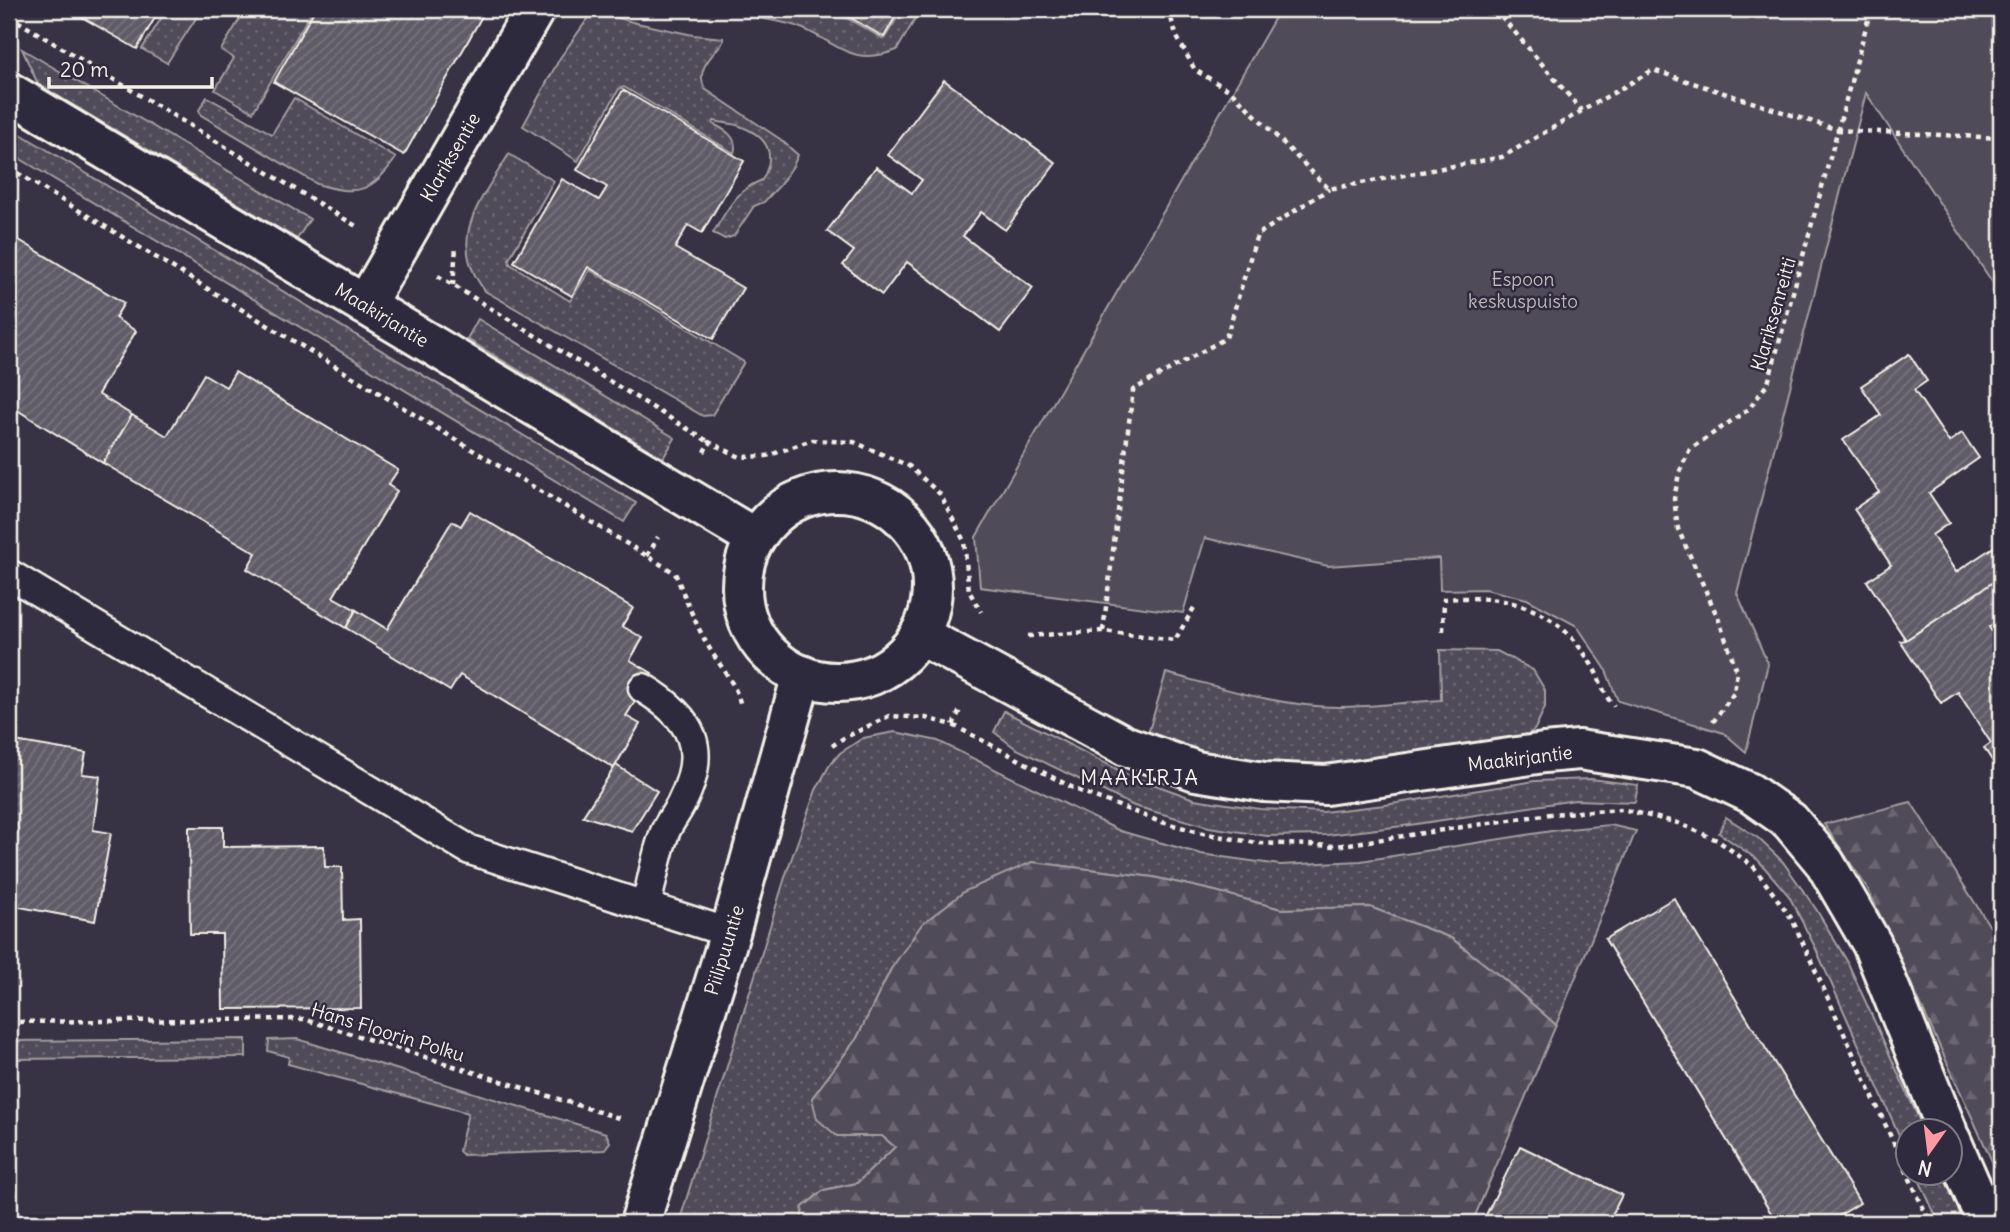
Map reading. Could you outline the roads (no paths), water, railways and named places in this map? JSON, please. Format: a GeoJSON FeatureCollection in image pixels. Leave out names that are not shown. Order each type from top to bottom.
{"type":"FeatureCollection","features":[{"type":"Feature","properties":{"kind":"street","name":"Klariksentie"},"geometry":{"type":"LineString","coordinates":[[365,305],[535,9]]}},
{"type":"Feature","properties":{"kind":"street","name":"Maakirjantie"},"geometry":{"type":"LineString","coordinates":[[9,92],[755,538]]}},
{"type":"Feature","properties":{"kind":"street"},"geometry":{"type":"LineString","coordinates":[[845,491],[871,497],[890,506],[921,539],[930,562],[932,599],[920,635],[907,653],[890,666],[866,678],[832,682],[802,676],[779,663],[761,645],[747,616],[741,588],[743,570],[755,538],[776,513],[795,500],[818,493],[845,491]]}},
{"type":"Feature","properties":{"kind":"street","name":"Maakirjantie"},"geometry":{"type":"LineString","coordinates":[[920,635],[988,652],[1126,746],[1196,771],[1264,782],[1326,785],[1579,750],[1697,768],[1750,793],[1790,821],[1825,863],[1872,944],[1941,1116]]}},
{"type":"Feature","properties":{"kind":"street","name":"Piilipuuntie"},"geometry":{"type":"LineString","coordinates":[[640,1223],[730,933],[802,676]]}},
{"type":"Feature","properties":{"kind":"street"},"geometry":{"type":"LineString","coordinates":[[1965,1172],[1987,1223]]}},
{"type":"Feature","properties":{"kind":"lane"},"geometry":{"type":"LineString","coordinates":[[9,574],[470,850],[730,933]]}},
{"type":"Feature","properties":{"kind":"lane"},"geometry":{"type":"LineString","coordinates":[[643,688],[667,703],[683,720],[692,736],[695,756],[692,780],[665,832],[646,906]]}},
{"type":"Feature","properties":{"kind":"district","name":"MAAKIRJA"},"geometry":{"type":"Point","coordinates":[1140,777]}},
{"type":"Feature","properties":{"kind":"park label","name":"Espoon keskuspuisto"},"geometry":{"type":"Point","coordinates":[1523,290]}}]}
